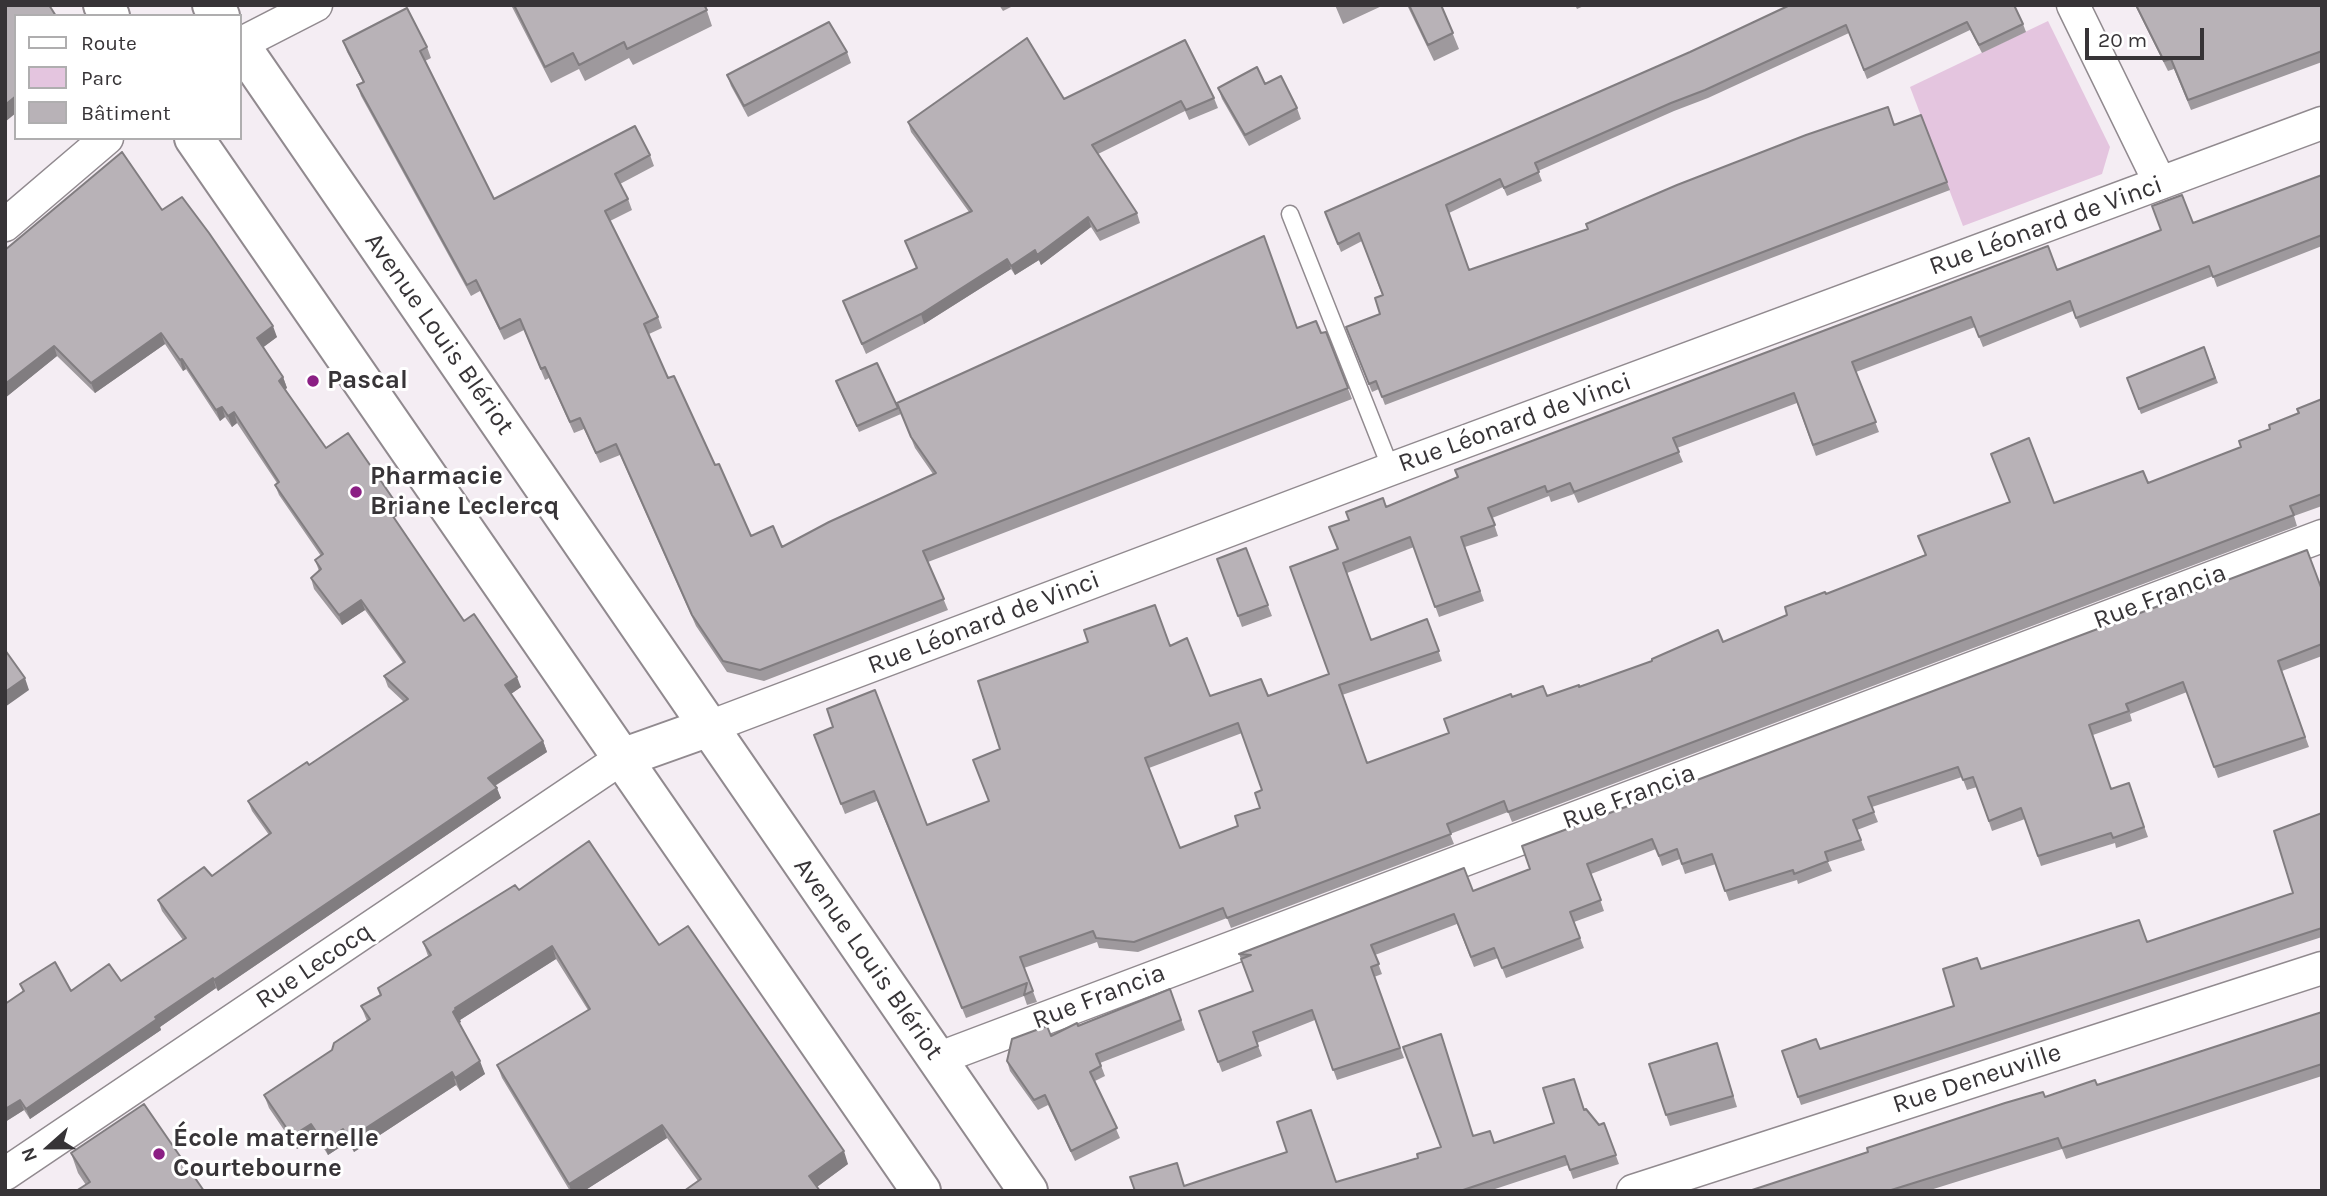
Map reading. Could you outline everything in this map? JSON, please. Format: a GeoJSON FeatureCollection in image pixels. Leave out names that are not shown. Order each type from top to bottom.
{"type":"FeatureCollection","features":[{"type":"Feature","properties":{"kind":"street"},"geometry":{"type":"LineString","coordinates":[[242,44],[316,5]]}},
{"type":"Feature","properties":{"kind":"street"},"geometry":{"type":"LineString","coordinates":[[2073,5],[2160,183]]}},
{"type":"Feature","properties":{"kind":"street","name":"Avenue Louis Blériot"},"geometry":{"type":"LineString","coordinates":[[242,48],[1028,1191]]}},
{"type":"Feature","properties":{"kind":"street","name":"Rue Léonard de Vinci"},"geometry":{"type":"LineString","coordinates":[[709,727],[2322,122]]}},
{"type":"Feature","properties":{"kind":"street"},"geometry":{"type":"LineString","coordinates":[[5,225],[105,140]]}},
{"type":"Feature","properties":{"kind":"street"},"geometry":{"type":"LineString","coordinates":[[195,140],[921,1191]]}},
{"type":"Feature","properties":{"kind":"street","name":"Rue Francia"},"geometry":{"type":"LineString","coordinates":[[937,1059],[2322,536]]}},
{"type":"Feature","properties":{"kind":"street"},"geometry":{"type":"LineString","coordinates":[[622,758],[709,727]]}},
{"type":"Feature","properties":{"kind":"street","name":"Rue Lecocq"},"geometry":{"type":"LineString","coordinates":[[5,1174],[622,758]]}},
{"type":"Feature","properties":{"kind":"street","name":"Rue Deneuville"},"geometry":{"type":"LineString","coordinates":[[1633,1191],[2322,968]]}},
{"type":"Feature","properties":{"kind":"lane"},"geometry":{"type":"LineString","coordinates":[[1290,214],[1391,469]]}},
{"type":"Feature","properties":{"kind":"green space"},"geometry":{"type":"Polygon","coordinates":[[[2048,21],[2110,147],[2102,174],[1963,226],[1910,87],[2048,21]]]}},
{"type":"Feature","properties":{"kind":"building"},"geometry":{"type":"Polygon","coordinates":[[[5,5],[49,5],[55,14],[14,14],[14,98],[5,105],[5,5]]]}},
{"type":"Feature","properties":{"kind":"building"},"geometry":{"type":"Polygon","coordinates":[[[514,5],[704,5],[707,10],[627,49],[624,42],[579,65],[573,53],[545,67],[514,5]]]}},
{"type":"Feature","properties":{"kind":"building"},"geometry":{"type":"Polygon","coordinates":[[[1409,5],[1441,5],[1453,33],[1428,45],[1409,5]]]}},
{"type":"Feature","properties":{"kind":"building"},"geometry":{"type":"Polygon","coordinates":[[[1790,5],[2014,5],[2023,24],[1979,45],[1967,22],[1864,70],[1846,25],[1705,90],[1535,163],[1539,172],[1504,188],[1500,179],[1446,205],[1469,270],[1588,229],[1586,224],[1677,185],[1806,135],[1888,107],[1894,125],[1921,115],[1947,182],[1382,397],[1376,381],[1369,384],[1346,327],[1380,314],[1375,298],[1383,295],[1359,233],[1338,244],[1325,212],[1690,52],[1790,5]]]}},
{"type":"Feature","properties":{"kind":"building"},"geometry":{"type":"Polygon","coordinates":[[[2136,5],[2322,5],[2322,51],[2188,100],[2171,59],[2164,61],[2136,5]]]}},
{"type":"Feature","properties":{"kind":"building"},"geometry":{"type":"Polygon","coordinates":[[[407,8],[427,47],[420,51],[494,199],[635,126],[650,155],[615,174],[628,199],[605,211],[658,317],[644,324],[668,378],[674,376],[715,465],[719,464],[751,536],[773,526],[782,547],[829,522],[936,473],[911,437],[897,403],[1264,236],[1297,328],[1316,321],[1321,333],[1326,332],[1348,388],[923,551],[944,599],[760,670],[723,661],[692,615],[616,444],[596,453],[580,418],[570,422],[545,367],[541,369],[520,319],[500,329],[476,280],[467,285],[357,85],[364,82],[343,41],[407,8]]]}},
{"type":"Feature","properties":{"kind":"building"},"geometry":{"type":"Polygon","coordinates":[[[829,22],[847,52],[744,106],[727,75],[829,22]]]}},
{"type":"Feature","properties":{"kind":"building"},"geometry":{"type":"Polygon","coordinates":[[[1027,38],[1064,99],[1185,40],[1214,98],[1186,110],[1181,101],[1092,145],[1137,213],[1097,231],[1088,217],[1037,255],[1035,250],[1011,266],[1007,259],[921,314],[862,344],[843,301],[917,268],[905,241],[972,211],[908,122],[1027,38]]]}},
{"type":"Feature","properties":{"kind":"building"},"geometry":{"type":"Polygon","coordinates":[[[1257,67],[1265,84],[1281,76],[1297,108],[1245,135],[1218,88],[1257,67]]]}},
{"type":"Feature","properties":{"kind":"building"},"geometry":{"type":"Polygon","coordinates":[[[122,152],[162,210],[182,197],[209,233],[273,326],[257,338],[283,377],[279,381],[326,448],[348,433],[396,503],[388,509],[464,621],[474,614],[517,677],[505,685],[543,741],[488,778],[497,788],[155,1017],[157,1019],[26,1109],[20,1100],[5,1109],[5,1004],[24,991],[20,984],[55,962],[71,991],[109,964],[121,981],[186,938],[158,900],[204,867],[212,876],[271,833],[248,801],[307,762],[309,765],[408,699],[384,676],[405,662],[361,600],[339,615],[311,578],[321,569],[315,560],[323,554],[275,485],[279,482],[234,412],[228,416],[222,407],[216,410],[161,333],[91,383],[54,346],[5,384],[5,250],[122,152]]]}},
{"type":"Feature","properties":{"kind":"building"},"geometry":{"type":"Polygon","coordinates":[[[2322,175],[2322,235],[2213,277],[2209,266],[2076,318],[2070,301],[1979,337],[1971,317],[1852,362],[1876,422],[1813,445],[1794,393],[1673,438],[1679,452],[1574,492],[1570,483],[1547,492],[1545,486],[1488,508],[1495,525],[1461,537],[1480,591],[1435,607],[1410,537],[1343,563],[1371,640],[1427,619],[1439,651],[1339,685],[1367,763],[1449,733],[1444,719],[1511,694],[1512,697],[1543,686],[1547,696],[1579,687],[1652,661],[1718,630],[1723,642],[1787,615],[1785,607],[1926,555],[1918,536],[2010,502],[1991,454],[2029,438],[2054,503],[2143,471],[2148,483],[2241,447],[2239,441],[2270,429],[2269,425],[2299,413],[2297,409],[2322,399],[2322,494],[2290,506],[2294,515],[1508,812],[1504,801],[1447,824],[1451,834],[1227,918],[1223,908],[1134,942],[1096,938],[1093,931],[1020,957],[1033,991],[1024,995],[1027,983],[962,1008],[874,791],[841,804],[814,735],[833,727],[827,709],[875,690],[927,825],[989,801],[973,760],[1000,749],[978,681],[1088,642],[1084,630],[1155,605],[1170,646],[1187,638],[1210,696],[1261,679],[1268,696],[1329,674],[1290,567],[1338,549],[1329,527],[1349,520],[1346,512],[1383,498],[1386,507],[1458,477],[1455,470],[2048,246],[2057,270],[2161,230],[2152,206],[2182,195],[2193,223],[2322,175]],[[1238,723],[1145,758],[1180,848],[1238,826],[1235,816],[1260,808],[1255,793],[1262,790],[1238,723]]]}},
{"type":"Feature","properties":{"kind":"building"},"geometry":{"type":"Polygon","coordinates":[[[2204,347],[2215,378],[2139,409],[2127,378],[2204,347]]]}},
{"type":"Feature","properties":{"kind":"building"},"geometry":{"type":"Polygon","coordinates":[[[877,363],[898,408],[857,426],[836,381],[877,363]]]}},
{"type":"Feature","properties":{"kind":"building"},"geometry":{"type":"Polygon","coordinates":[[[1246,548],[1268,605],[1238,616],[1217,559],[1246,548]]]}},
{"type":"Feature","properties":{"kind":"building"},"geometry":{"type":"Polygon","coordinates":[[[2307,550],[2322,590],[2322,644],[2278,661],[2305,737],[2214,767],[2183,682],[2126,704],[2129,711],[2089,725],[2111,789],[2129,783],[2144,827],[2113,838],[2111,833],[2038,856],[2021,808],[1989,821],[1973,777],[1963,780],[1958,767],[1868,797],[1874,812],[1853,820],[1861,840],[1825,852],[1828,861],[1794,874],[1793,870],[1725,891],[1712,854],[1682,864],[1677,849],[1659,856],[1652,839],[1587,864],[1601,900],[1570,912],[1580,938],[1502,968],[1494,948],[1471,957],[1454,914],[1371,945],[1379,964],[1371,967],[1400,1048],[1333,1070],[1312,1010],[1253,1032],[1258,1046],[1218,1062],[1199,1011],[1253,991],[1241,959],[1251,955],[1239,954],[1464,868],[1473,891],[1530,869],[1522,846],[2307,550]]]}},
{"type":"Feature","properties":{"kind":"building"},"geometry":{"type":"Polygon","coordinates":[[[5,650],[25,678],[5,692],[5,650]]]}},
{"type":"Feature","properties":{"kind":"building"},"geometry":{"type":"Polygon","coordinates":[[[2322,813],[2322,928],[1798,1097],[1782,1051],[1816,1039],[1820,1049],[1954,1006],[1943,969],[1977,958],[1981,969],[2139,920],[2147,942],[2293,893],[2274,831],[2322,813]]]}},
{"type":"Feature","properties":{"kind":"building"},"geometry":{"type":"Polygon","coordinates":[[[589,841],[659,945],[688,926],[844,1151],[809,1176],[820,1191],[684,1191],[701,1179],[662,1125],[569,1184],[497,1065],[590,1009],[552,946],[455,1008],[453,1012],[480,1061],[455,1078],[452,1072],[349,1139],[343,1129],[323,1142],[311,1124],[292,1136],[264,1095],[332,1050],[334,1043],[370,1019],[361,1006],[381,995],[378,988],[431,955],[423,942],[515,885],[519,890],[589,841]]]}},
{"type":"Feature","properties":{"kind":"building"},"geometry":{"type":"Polygon","coordinates":[[[1170,989],[1181,1020],[1096,1054],[1101,1066],[1090,1072],[1117,1128],[1071,1151],[1045,1095],[1034,1100],[1007,1061],[1012,1039],[1047,1026],[1051,1036],[1077,1023],[1078,1026],[1170,989]]]}},
{"type":"Feature","properties":{"kind":"building"},"geometry":{"type":"Polygon","coordinates":[[[2322,1012],[2322,1064],[2062,1148],[2058,1138],[1888,1191],[1749,1191],[1868,1152],[1867,1148],[2005,1103],[2043,1092],[2045,1097],[2095,1080],[2097,1085],[2322,1012]]]}},
{"type":"Feature","properties":{"kind":"building"},"geometry":{"type":"Polygon","coordinates":[[[1441,1034],[1473,1136],[1490,1131],[1494,1143],[1554,1123],[1543,1088],[1574,1079],[1584,1110],[1586,1109],[1599,1125],[1604,1123],[1616,1155],[1570,1170],[1565,1156],[1460,1191],[1135,1191],[1130,1177],[1177,1163],[1184,1186],[1287,1152],[1277,1122],[1311,1110],[1336,1182],[1418,1158],[1417,1154],[1441,1147],[1403,1047],[1441,1034]]]}},
{"type":"Feature","properties":{"kind":"building"},"geometry":{"type":"Polygon","coordinates":[[[1717,1043],[1733,1096],[1666,1115],[1649,1064],[1717,1043]]]}},
{"type":"Feature","properties":{"kind":"building","name":"École maternelle Courtebourne"},"geometry":{"type":"Polygon","coordinates":[[[144,1104],[204,1191],[76,1191],[90,1182],[71,1153],[144,1104]]]}},
{"type":"Feature","properties":{"kind":"place","name":"Pascal"},"geometry":{"type":"Point","coordinates":[313,381]}},
{"type":"Feature","properties":{"kind":"place","name":"Pharmacie Briane Leclercq"},"geometry":{"type":"Point","coordinates":[356,492]}},
{"type":"Feature","properties":{"kind":"place","name":"École maternelle Courtebourne"},"geometry":{"type":"Point","coordinates":[159,1154]}}]}
